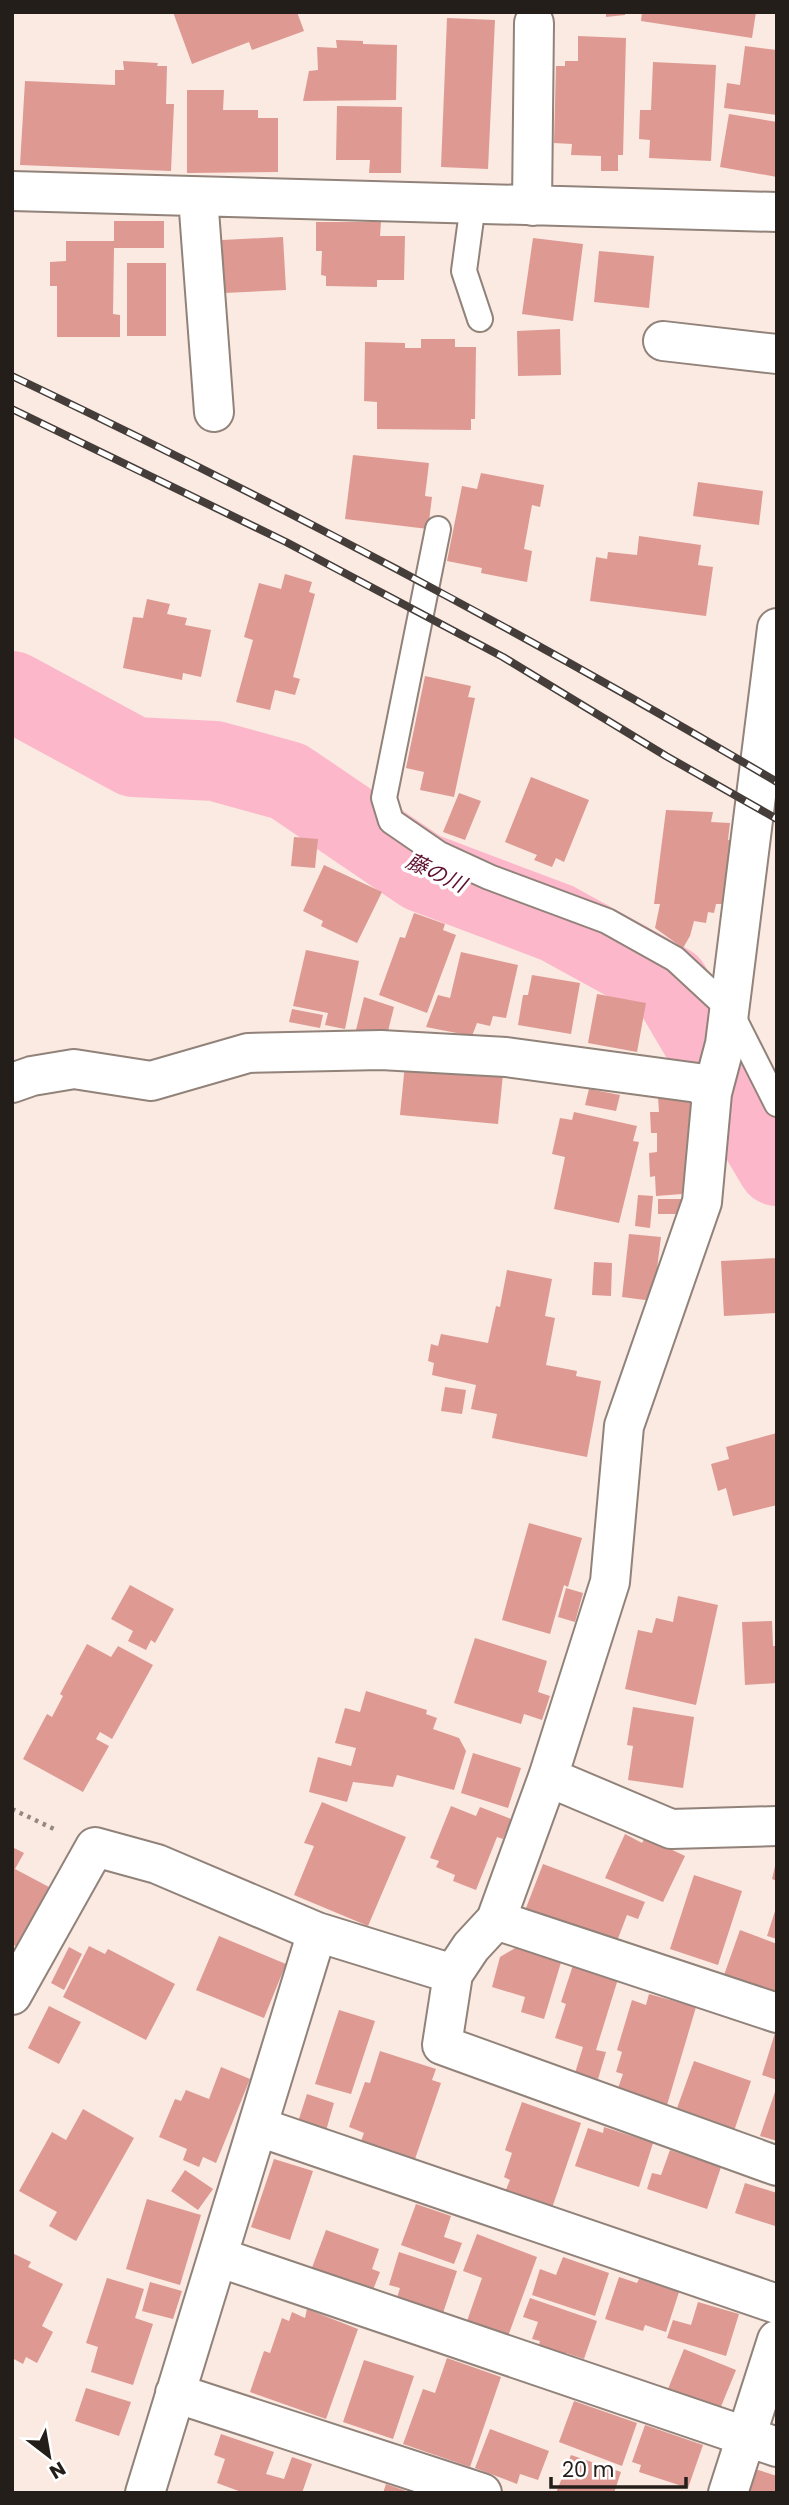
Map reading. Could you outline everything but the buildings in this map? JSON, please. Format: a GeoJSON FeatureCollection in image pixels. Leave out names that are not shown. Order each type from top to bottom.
{"type":"FeatureCollection","features":[{"type":"Feature","properties":{"kind":"street"},"geometry":{"type":"LineString","coordinates":[[532,206],[534,23]]}},
{"type":"Feature","properties":{"kind":"street"},"geometry":{"type":"LineString","coordinates":[[12,191],[777,212]]}},
{"type":"Feature","properties":{"kind":"street"},"geometry":{"type":"LineString","coordinates":[[198,197],[214,412]]}},
{"type":"Feature","properties":{"kind":"street"},"geometry":{"type":"LineString","coordinates":[[663,341],[777,354]]}},
{"type":"Feature","properties":{"kind":"street"},"geometry":{"type":"LineString","coordinates":[[777,628],[727,1026],[713,1088],[702,1202],[624,1426],[610,1582],[548,1777],[496,1920],[471,1947],[453,1974],[442,2045],[777,2166]]}},
{"type":"Feature","properties":{"kind":"street"},"geometry":{"type":"LineString","coordinates":[[12,1083],[32,1076],[74,1069],[151,1081],[248,1054],[381,1050],[506,1057],[698,1083],[713,1088]]}},
{"type":"Feature","properties":{"kind":"street"},"geometry":{"type":"LineString","coordinates":[[548,1777],[671,1829],[777,1826]]}},
{"type":"Feature","properties":{"kind":"street"},"geometry":{"type":"LineString","coordinates":[[12,1994],[95,1847],[157,1864],[317,1932],[453,1974]]}},
{"type":"Feature","properties":{"kind":"street"},"geometry":{"type":"LineString","coordinates":[[496,1920],[777,2013]]}},
{"type":"Feature","properties":{"kind":"street"},"geometry":{"type":"LineString","coordinates":[[145,2493],[317,1932]]}},
{"type":"Feature","properties":{"kind":"street"},"geometry":{"type":"LineString","coordinates":[[259,2127],[777,2304]]}},
{"type":"Feature","properties":{"kind":"street"},"geometry":{"type":"LineString","coordinates":[[218,2256],[762,2442]]}},
{"type":"Feature","properties":{"kind":"street"},"geometry":{"type":"LineString","coordinates":[[729,2493],[762,2442],[777,2340]]}},
{"type":"Feature","properties":{"kind":"street"},"geometry":{"type":"LineString","coordinates":[[175,2393],[482,2493]]}},
{"type":"Feature","properties":{"kind":"lane"},"geometry":{"type":"LineString","coordinates":[[473,204],[464,271],[480,319]]}},
{"type":"Feature","properties":{"kind":"lane"},"geometry":{"type":"LineString","coordinates":[[438,529],[384,798],[391,821],[439,853],[489,877],[607,921],[675,959],[727,1026],[777,1104]]}},
{"type":"Feature","properties":{"kind":"waterway","name":"藤の川"},"geometry":{"type":"LineString","coordinates":[[12,691],[134,757],[215,761],[288,781],[422,872],[557,923],[670,985],[777,1166]]}},
{"type":"Feature","properties":{"kind":"railway"},"geometry":{"type":"LineString","coordinates":[[12,376],[207,471],[399,570],[589,674],[777,782]]}},
{"type":"Feature","properties":{"kind":"railway"},"geometry":{"type":"LineString","coordinates":[[12,409],[286,542],[503,657],[666,756],[777,819]]}}]}
